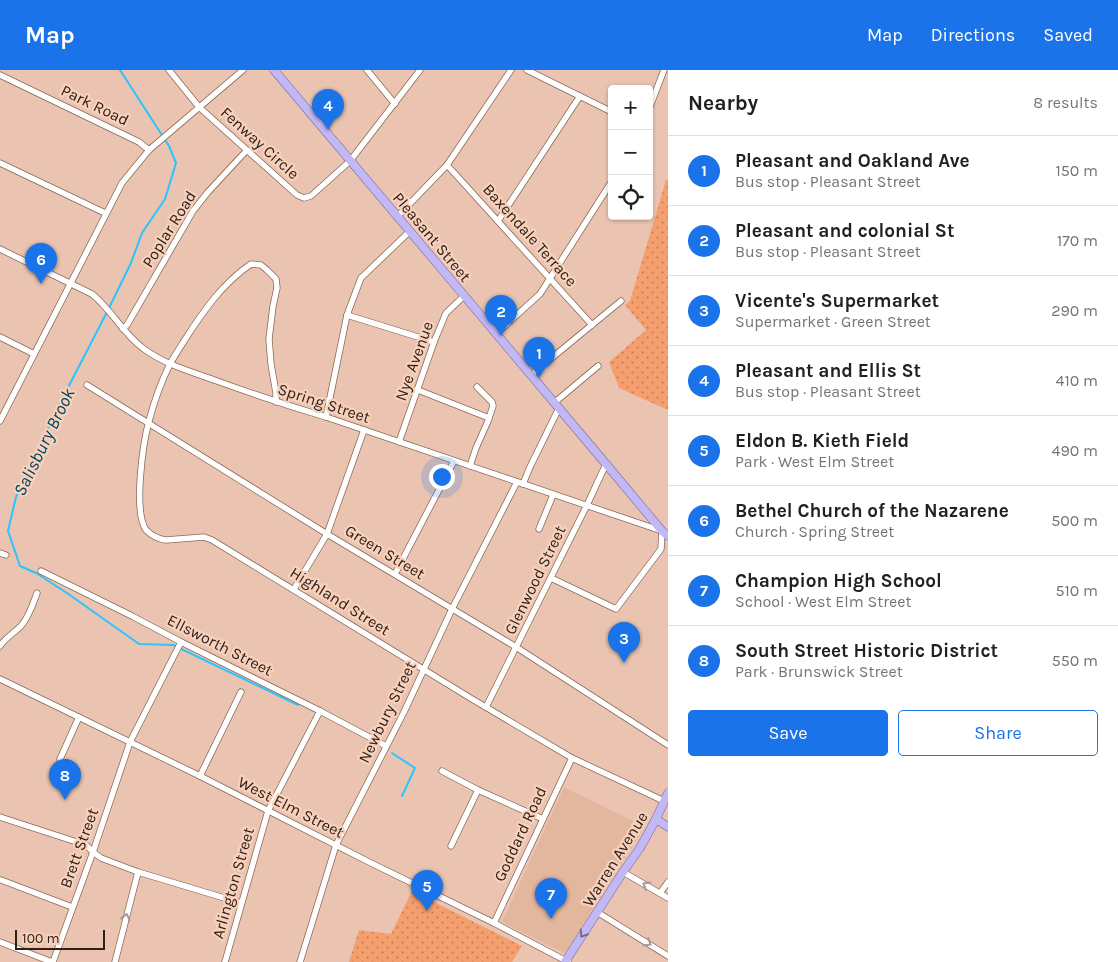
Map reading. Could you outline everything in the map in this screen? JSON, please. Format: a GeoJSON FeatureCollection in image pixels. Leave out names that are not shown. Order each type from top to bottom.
{"type":"FeatureCollection","features":[{"type":"Feature","properties":{"kind":"main road","name":"Pleasant Street"},"geometry":{"type":"LineString","coordinates":[[274,70],[666,533]]}},
{"type":"Feature","properties":{"kind":"main road","name":"Warren Avenue"},"geometry":{"type":"LineString","coordinates":[[567,962],[597,912],[640,848],[666,802]]}},
{"type":"Feature","properties":{"kind":"main road"},"geometry":{"type":"LineString","coordinates":[[656,819],[668,827]]}},
{"type":"Feature","properties":{"kind":"street","name":"Fenway Circle"},"geometry":{"type":"LineString","coordinates":[[169,70],[199,107],[297,195],[304,198],[311,196],[350,161]]}},
{"type":"Feature","properties":{"kind":"street"},"geometry":{"type":"LineString","coordinates":[[0,421],[122,183],[149,150],[243,70]]}},
{"type":"Feature","properties":{"kind":"street"},"geometry":{"type":"LineString","coordinates":[[367,70],[394,104]]}},
{"type":"Feature","properties":{"kind":"street"},"geometry":{"type":"LineString","coordinates":[[350,161],[420,70]]}},
{"type":"Feature","properties":{"kind":"street"},"geometry":{"type":"LineString","coordinates":[[397,217],[447,165],[512,70]]}},
{"type":"Feature","properties":{"kind":"street"},"geometry":{"type":"LineString","coordinates":[[527,70],[608,110]]}},
{"type":"Feature","properties":{"kind":"street"},"geometry":{"type":"LineString","coordinates":[[653,99],[664,70]]}},
{"type":"Feature","properties":{"kind":"street","name":"Park Road"},"geometry":{"type":"LineString","coordinates":[[0,75],[139,142],[149,150]]}},
{"type":"Feature","properties":{"kind":"street"},"geometry":{"type":"LineString","coordinates":[[498,221],[580,96]]}},
{"type":"Feature","properties":{"kind":"street","name":"Poplar Road"},"geometry":{"type":"LineString","coordinates":[[123,329],[193,211],[247,150]]}},
{"type":"Feature","properties":{"kind":"street"},"geometry":{"type":"LineString","coordinates":[[0,163],[105,213]]}},
{"type":"Feature","properties":{"kind":"street","name":"Baxendale Terrace"},"geometry":{"type":"LineString","coordinates":[[447,165],[592,325]]}},
{"type":"Feature","properties":{"kind":"street"},"geometry":{"type":"LineString","coordinates":[[497,333],[540,294],[608,187]]}},
{"type":"Feature","properties":{"kind":"street"},"geometry":{"type":"LineString","coordinates":[[326,417],[347,315],[361,278],[410,232]]}},
{"type":"Feature","properties":{"kind":"street","name":"Spring Street"},"geometry":{"type":"LineString","coordinates":[[0,249],[92,294],[104,305],[123,329],[144,349],[170,365],[666,533]]}},
{"type":"Feature","properties":{"kind":"street","name":"Highland Street"},"geometry":{"type":"LineString","coordinates":[[276,402],[269,339],[273,306],[278,288],[276,279],[267,270],[261,265],[251,264],[226,284],[203,312],[170,365],[158,395],[148,423],[142,462],[139,496],[141,516],[146,530],[161,539],[204,537],[212,540],[572,758],[666,802]]}},
{"type":"Feature","properties":{"kind":"street","name":"Nye Avenue"},"geometry":{"type":"LineString","coordinates":[[399,442],[446,313],[464,296]]}},
{"type":"Feature","properties":{"kind":"street"},"geometry":{"type":"LineString","coordinates":[[531,375],[621,301]]}},
{"type":"Feature","properties":{"kind":"street"},"geometry":{"type":"LineString","coordinates":[[347,315],[434,342]]}},
{"type":"Feature","properties":{"kind":"street"},"geometry":{"type":"LineString","coordinates":[[0,337],[34,354]]}},
{"type":"Feature","properties":{"kind":"street"},"geometry":{"type":"LineString","coordinates":[[557,406],[598,366]]}},
{"type":"Feature","properties":{"kind":"street","name":"Green Street"},"geometry":{"type":"LineString","coordinates":[[87,384],[327,534],[516,647],[668,745]]}},
{"type":"Feature","properties":{"kind":"street"},"geometry":{"type":"LineString","coordinates":[[470,466],[493,406],[492,402],[478,388]]}},
{"type":"Feature","properties":{"kind":"street"},"geometry":{"type":"LineString","coordinates":[[418,390],[489,418]]}},
{"type":"Feature","properties":{"kind":"street","name":"Newbury Street"},"geometry":{"type":"LineString","coordinates":[[300,962],[336,845],[452,609],[530,467],[557,406]]}},
{"type":"Feature","properties":{"kind":"street"},"geometry":{"type":"LineString","coordinates":[[294,589],[327,534],[364,430]]}},
{"type":"Feature","properties":{"kind":"street"},"geometry":{"type":"LineString","coordinates":[[395,574],[454,461]]}},
{"type":"Feature","properties":{"kind":"street","name":"Glenwood Street"},"geometry":{"type":"LineString","coordinates":[[486,707],[587,506],[606,464]]}},
{"type":"Feature","properties":{"kind":"street"},"geometry":{"type":"LineString","coordinates":[[539,529],[553,495]]}},
{"type":"Feature","properties":{"kind":"street"},"geometry":{"type":"LineString","coordinates":[[551,578],[616,609],[661,550],[666,533]]}},
{"type":"Feature","properties":{"kind":"street","name":"Ellsworth Street"},"geometry":{"type":"LineString","coordinates":[[41,571],[132,616],[179,646],[320,711],[386,746]]}},
{"type":"Feature","properties":{"kind":"street"},"geometry":{"type":"LineString","coordinates":[[0,646],[7,637],[22,625],[37,593]]}},
{"type":"Feature","properties":{"kind":"street","name":"Brett Street"},"geometry":{"type":"LineString","coordinates":[[53,962],[130,742],[179,646]]}},
{"type":"Feature","properties":{"kind":"street","name":"West Elm Street"},"geometry":{"type":"LineString","coordinates":[[0,679],[200,776],[494,923],[567,962]]}},
{"type":"Feature","properties":{"kind":"street"},"geometry":{"type":"LineString","coordinates":[[200,776],[241,692]]}},
{"type":"Feature","properties":{"kind":"street","name":"Arlington Street"},"geometry":{"type":"LineString","coordinates":[[225,962],[268,810],[320,711]]}},
{"type":"Feature","properties":{"kind":"street"},"geometry":{"type":"LineString","coordinates":[[60,760],[79,717]]}},
{"type":"Feature","properties":{"kind":"street","name":"Goddard Road"},"geometry":{"type":"LineString","coordinates":[[494,923],[572,758]]}},
{"type":"Feature","properties":{"kind":"street"},"geometry":{"type":"LineString","coordinates":[[442,771],[478,790],[543,819]]}},
{"type":"Feature","properties":{"kind":"street"},"geometry":{"type":"LineString","coordinates":[[451,846],[478,790]]}},
{"type":"Feature","properties":{"kind":"street"},"geometry":{"type":"LineString","coordinates":[[0,817],[86,845],[101,858],[138,872],[242,903]]}},
{"type":"Feature","properties":{"kind":"street"},"geometry":{"type":"LineString","coordinates":[[115,962],[138,872]]}},
{"type":"Feature","properties":{"kind":"street"},"geometry":{"type":"LineString","coordinates":[[623,872],[668,898]]}},
{"type":"Feature","properties":{"kind":"street"},"geometry":{"type":"LineString","coordinates":[[1,880],[72,907]]}},
{"type":"Feature","properties":{"kind":"street"},"geometry":{"type":"LineString","coordinates":[[660,893],[668,882]]}},
{"type":"Feature","properties":{"kind":"street"},"geometry":{"type":"LineString","coordinates":[[597,912],[668,956]]}},
{"type":"Feature","properties":{"kind":"street"},"geometry":{"type":"LineString","coordinates":[[0,942],[53,962]]}},
{"type":"Feature","properties":{"kind":"shaded area"},"geometry":{"type":"Polygon","coordinates":[[[666,180],[668,180],[668,410],[619,388],[609,362],[646,330],[625,305],[630,301],[666,180]]]}},
{"type":"Feature","properties":{"kind":"shaded area"},"geometry":{"type":"Polygon","coordinates":[[[564,787],[645,827],[565,953],[502,922],[564,787]]]}},
{"type":"Feature","properties":{"kind":"shaded area"},"geometry":{"type":"Polygon","coordinates":[[[412,891],[522,946],[512,962],[349,962],[359,930],[391,934],[412,891]]]}},
{"type":"Feature","properties":{"kind":"waterway","name":"Salisbury Brook"},"geometry":{"type":"LineString","coordinates":[[109,308],[131,263],[142,233],[165,199],[176,163],[169,146],[120,70]]}},
{"type":"Feature","properties":{"kind":"waterway","name":"Salisbury Brook"},"geometry":{"type":"LineString","coordinates":[[107,312],[58,407],[16,497],[8,531],[20,566],[36,573],[67,593],[139,644],[173,645],[298,705]]}},
{"type":"Feature","properties":{"kind":"waterway","name":"Salisbury Brook"},"geometry":{"type":"LineString","coordinates":[[392,753],[415,768],[402,796]]}},
{"type":"Feature","properties":{"kind":"place","name":"Pleasant and Ellis St"},"geometry":{"type":"Point","coordinates":[328,130]}},
{"type":"Feature","properties":{"kind":"place","name":"Bethel Church of the Nazarene"},"geometry":{"type":"Point","coordinates":[41,284]}},
{"type":"Feature","properties":{"kind":"place","name":"Pleasant and colonial St"},"geometry":{"type":"Point","coordinates":[501,336]}},
{"type":"Feature","properties":{"kind":"place","name":"Pleasant and Oakland Ave"},"geometry":{"type":"Point","coordinates":[539,378]}},
{"type":"Feature","properties":{"kind":"place","name":"Vicente's Supermarket"},"geometry":{"type":"Point","coordinates":[624,663]}},
{"type":"Feature","properties":{"kind":"place","name":"South Street Historic District"},"geometry":{"type":"Point","coordinates":[65,800]}},
{"type":"Feature","properties":{"kind":"place","name":"Eldon B. Kieth Field"},"geometry":{"type":"Point","coordinates":[427,911]}},
{"type":"Feature","properties":{"kind":"place","name":"Champion High School"},"geometry":{"type":"Point","coordinates":[551,919]}}]}
